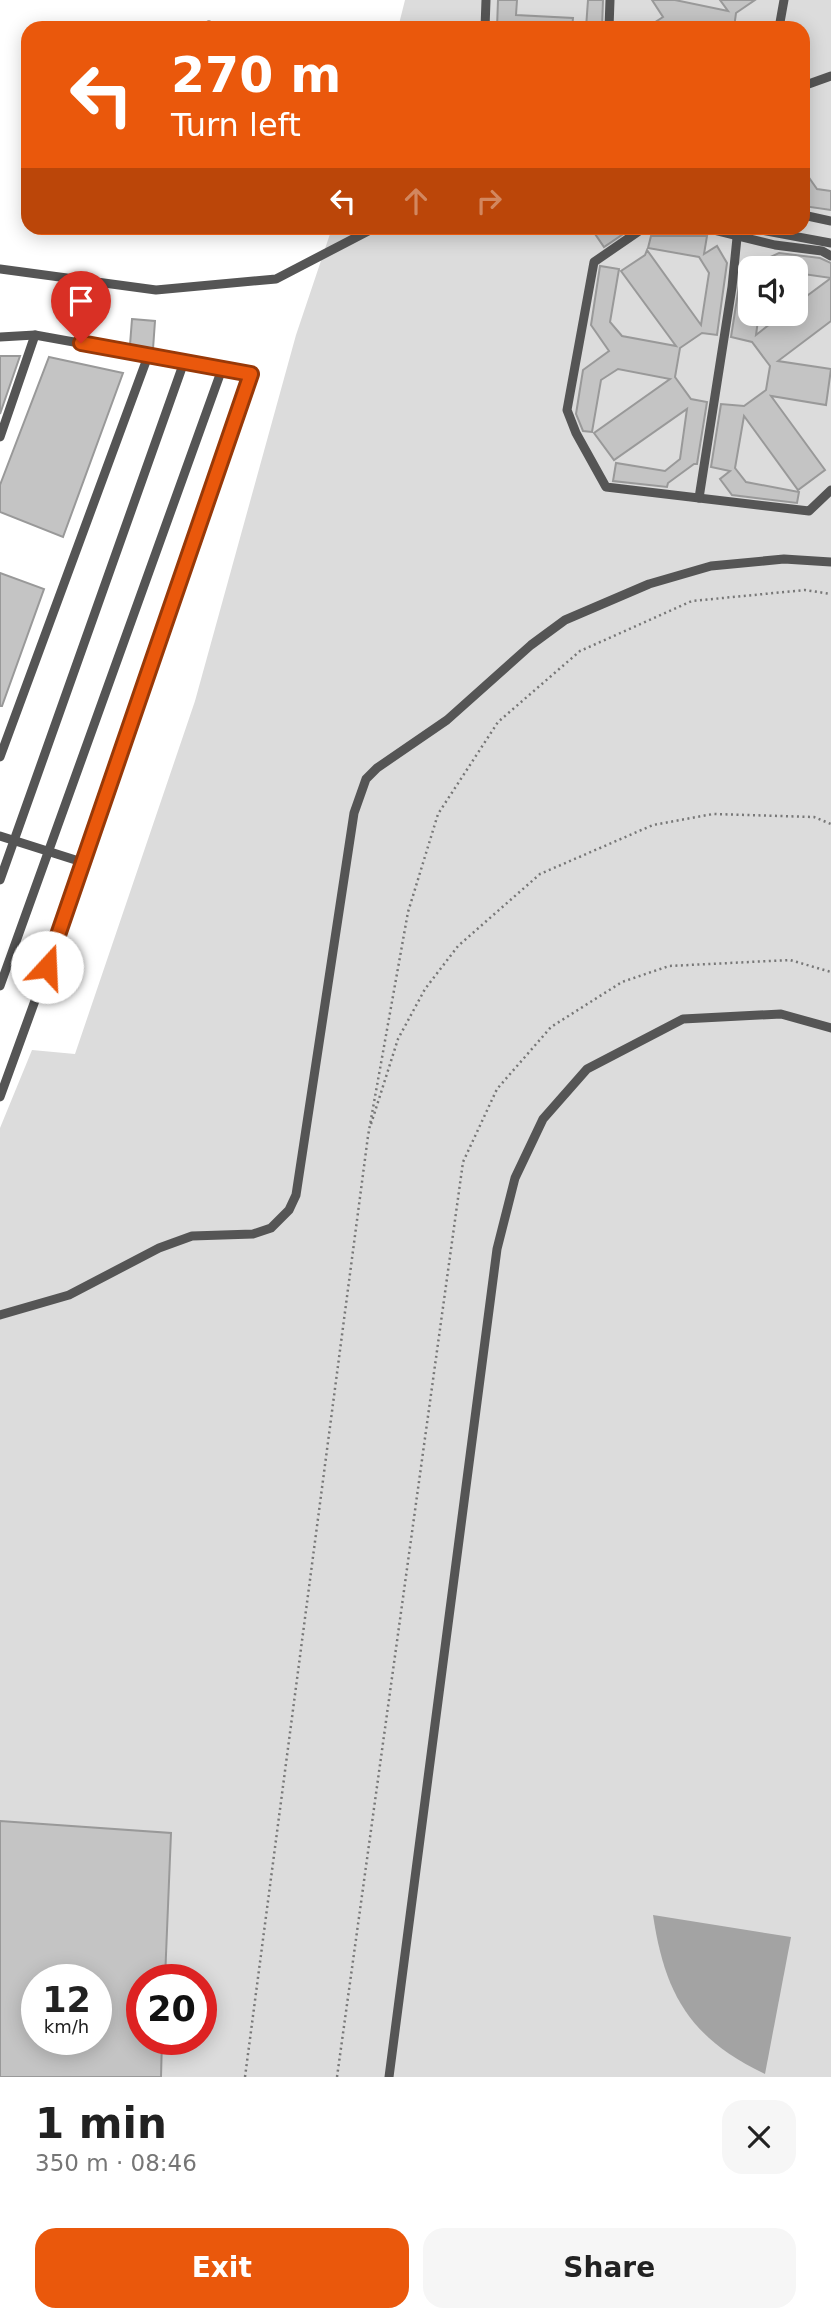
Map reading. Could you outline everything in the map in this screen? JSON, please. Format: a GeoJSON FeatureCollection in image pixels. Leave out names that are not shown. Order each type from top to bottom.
{"type":"FeatureCollection","features":[{"type":"Feature","properties":{"kind":"lane"},"geometry":{"type":"LineString","coordinates":[[485,21],[486,0]]}},
{"type":"Feature","properties":{"kind":"lane"},"geometry":{"type":"LineString","coordinates":[[609,21],[610,0]]}},
{"type":"Feature","properties":{"kind":"lane"},"geometry":{"type":"LineString","coordinates":[[780,21],[784,0]]}},
{"type":"Feature","properties":{"kind":"lane"},"geometry":{"type":"LineString","coordinates":[[810,84],[831,76]]}},
{"type":"Feature","properties":{"kind":"lane"},"geometry":{"type":"LineString","coordinates":[[810,216],[831,220]]}},
{"type":"Feature","properties":{"kind":"lane"},"geometry":{"type":"LineString","coordinates":[[0,269],[156,290],[276,279],[355,235]]}},
{"type":"Feature","properties":{"kind":"lane"},"geometry":{"type":"LineString","coordinates":[[633,235],[594,262],[568,410],[576,433],[606,487],[809,511],[831,490]]}},
{"type":"Feature","properties":{"kind":"lane"},"geometry":{"type":"LineString","coordinates":[[699,498],[737,235]]}},
{"type":"Feature","properties":{"kind":"lane"},"geometry":{"type":"LineString","coordinates":[[750,235],[822,251],[831,256]]}},
{"type":"Feature","properties":{"kind":"lane"},"geometry":{"type":"LineString","coordinates":[[788,235],[831,243]]}},
{"type":"Feature","properties":{"kind":"lane"},"geometry":{"type":"LineString","coordinates":[[0,337],[36,335],[251,374],[85,863],[0,1097]]}},
{"type":"Feature","properties":{"kind":"lane"},"geometry":{"type":"LineString","coordinates":[[0,437],[36,335]]}},
{"type":"Feature","properties":{"kind":"lane"},"geometry":{"type":"LineString","coordinates":[[0,757],[148,356]]}},
{"type":"Feature","properties":{"kind":"lane"},"geometry":{"type":"LineString","coordinates":[[0,880],[184,362]]}},
{"type":"Feature","properties":{"kind":"lane"},"geometry":{"type":"LineString","coordinates":[[0,986],[222,369]]}},
{"type":"Feature","properties":{"kind":"lane"},"geometry":{"type":"LineString","coordinates":[[0,1315],[69,1295],[159,1248],[192,1236],[253,1234],[271,1228],[289,1210],[296,1195],[354,813],[366,779],[377,768],[447,720],[531,645],[565,620],[649,583],[711,566],[784,559],[831,562]]}},
{"type":"Feature","properties":{"kind":"lane"},"geometry":{"type":"LineString","coordinates":[[0,836],[85,863]]}},
{"type":"Feature","properties":{"kind":"lane"},"geometry":{"type":"LineString","coordinates":[[389,2077],[497,1249],[515,1178],[543,1119],[587,1069],[683,1019],[781,1014],[831,1028]]}},
{"type":"Feature","properties":{"kind":"path"},"geometry":{"type":"LineString","coordinates":[[245,2077],[368,1136],[408,912],[438,814],[498,722],[580,651],[692,601],[805,590],[831,594]]}},
{"type":"Feature","properties":{"kind":"path"},"geometry":{"type":"LineString","coordinates":[[368,1136],[398,1039],[425,989],[458,946],[540,874],[653,825],[713,814],[814,817],[831,824]]}},
{"type":"Feature","properties":{"kind":"shaded area"},"geometry":{"type":"Polygon","coordinates":[[[405,0],[831,0],[831,2077],[0,2077],[0,1128],[32,1050],[75,1054],[195,701],[296,335],[330,235],[810,235],[810,21],[400,21],[405,0]]]}},
{"type":"Feature","properties":{"kind":"shaded area"},"geometry":{"type":"Polygon","coordinates":[[[653,1915],[791,1937],[765,2074],[718,2045],[685,2011],[665,1969],[653,1915]]]}},
{"type":"Feature","properties":{"kind":"building"},"geometry":{"type":"Polygon","coordinates":[[[498,0],[517,0],[516,15],[573,18],[573,21],[497,21],[498,0]]]}},
{"type":"Feature","properties":{"kind":"building"},"geometry":{"type":"Polygon","coordinates":[[[588,0],[603,0],[602,21],[586,21],[588,0]]]}},
{"type":"Feature","properties":{"kind":"building"},"geometry":{"type":"Polygon","coordinates":[[[652,0],[675,0],[728,11],[720,0],[755,0],[736,13],[735,21],[657,21],[663,17],[652,0]]]}},
{"type":"Feature","properties":{"kind":"building"},"geometry":{"type":"Polygon","coordinates":[[[810,179],[817,189],[831,191],[831,210],[810,207],[810,179]]]}},
{"type":"Feature","properties":{"kind":"building"},"geometry":{"type":"Polygon","coordinates":[[[596,235],[622,235],[604,247],[596,235]]]}},
{"type":"Feature","properties":{"kind":"building"},"geometry":{"type":"Polygon","coordinates":[[[651,236],[707,236],[704,254],[717,246],[727,263],[717,335],[702,333],[680,348],[675,377],[691,399],[707,402],[697,464],[668,483],[667,487],[613,481],[616,463],[665,471],[680,459],[687,409],[614,460],[594,433],[670,379],[618,369],[601,380],[592,432],[583,431],[576,414],[583,370],[609,351],[591,325],[600,266],[619,269],[610,322],[622,336],[676,346],[621,271],[645,255],[647,250],[701,325],[709,273],[699,257],[648,248],[651,236]]]}},
{"type":"Feature","properties":{"kind":"building"},"geometry":{"type":"Polygon","coordinates":[[[779,253],[804,256],[773,256],[779,253]]]}},
{"type":"Feature","properties":{"kind":"building"},"geometry":{"type":"Polygon","coordinates":[[[808,257],[831,263],[831,278],[808,275],[808,257]]]}},
{"type":"Feature","properties":{"kind":"building"},"geometry":{"type":"Polygon","coordinates":[[[831,278],[831,321],[778,361],[831,369],[826,405],[771,396],[825,470],[798,490],[744,416],[735,468],[746,482],[799,492],[797,503],[732,495],[720,479],[730,471],[711,467],[721,404],[744,406],[766,390],[770,366],[752,342],[731,337],[738,292],[738,326],[757,326],[756,335],[767,326],[808,326],[808,295],[831,278]]]}},
{"type":"Feature","properties":{"kind":"building"},"geometry":{"type":"Polygon","coordinates":[[[132,319],[155,321],[153,349],[130,345],[132,319]]]}},
{"type":"Feature","properties":{"kind":"building"},"geometry":{"type":"Polygon","coordinates":[[[0,356],[20,356],[0,414],[0,356]]]}},
{"type":"Feature","properties":{"kind":"building"},"geometry":{"type":"Polygon","coordinates":[[[49,357],[123,373],[63,537],[0,512],[0,485],[49,357]]]}},
{"type":"Feature","properties":{"kind":"building"},"geometry":{"type":"Polygon","coordinates":[[[0,573],[44,589],[2,706],[0,706],[0,573]]]}},
{"type":"Feature","properties":{"kind":"building"},"geometry":{"type":"Polygon","coordinates":[[[0,1821],[171,1833],[166,1964],[126,1964],[126,2055],[162,2055],[161,2077],[0,2077],[0,1821]]]}},
{"type":"Feature","properties":{"kind":"route"},"geometry":{"type":"LineString","coordinates":[[47,967],[176,600],[251,374],[81,343]]}}]}
